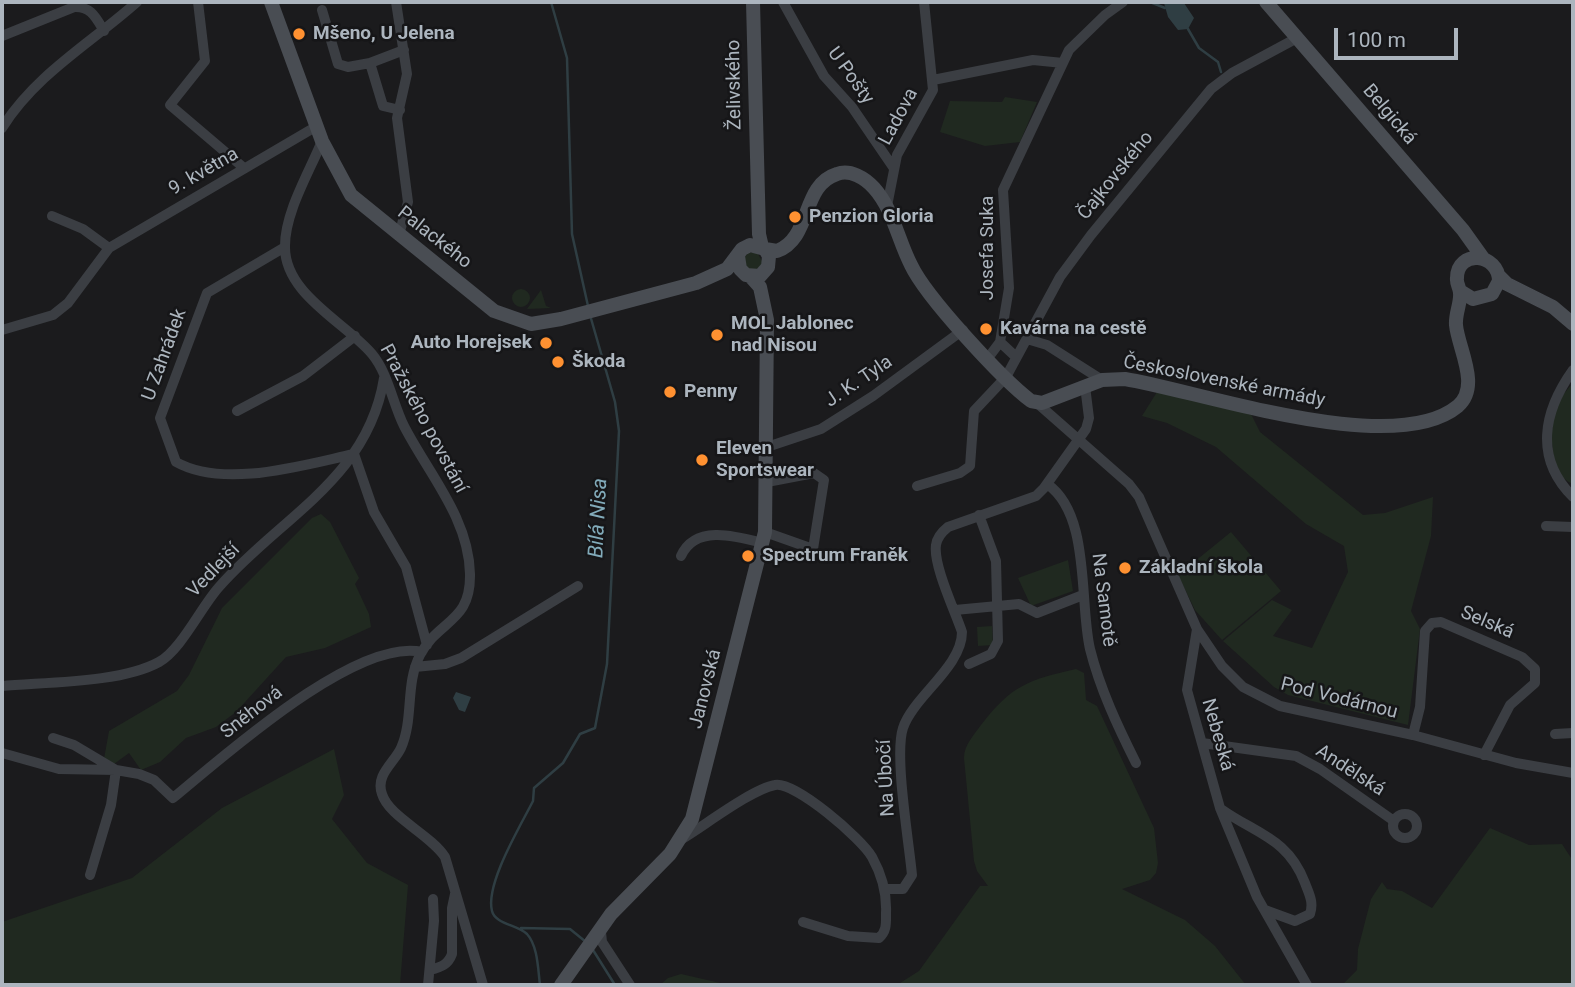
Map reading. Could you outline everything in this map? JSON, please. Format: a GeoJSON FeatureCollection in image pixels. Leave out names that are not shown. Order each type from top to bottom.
{"type":"FeatureCollection","features":[{"type":"Feature","properties":{"kind":"street"},"geometry":{"type":"LineString","coordinates":[[2,128],[57,63],[104,31],[137,2]]}},
{"type":"Feature","properties":{"kind":"street"},"geometry":{"type":"LineString","coordinates":[[198,2],[205,61],[170,106],[244,168]]}},
{"type":"Feature","properties":{"kind":"street","name":"Palackého"},"geometry":{"type":"LineString","coordinates":[[271,2],[322,141],[351,195],[494,310],[515,320],[542,324],[696,283],[749,276]]}},
{"type":"Feature","properties":{"kind":"street"},"geometry":{"type":"LineString","coordinates":[[396,2],[407,74],[397,118],[408,202],[400,235]]}},
{"type":"Feature","properties":{"kind":"street","name":"Želivského"},"geometry":{"type":"LineString","coordinates":[[752,2],[757,166],[763,248]]}},
{"type":"Feature","properties":{"kind":"street","name":"U Pošty"},"geometry":{"type":"LineString","coordinates":[[783,2],[824,76],[852,107],[893,167]]}},
{"type":"Feature","properties":{"kind":"street","name":"Ladova"},"geometry":{"type":"LineString","coordinates":[[887,206],[893,167],[929,99],[933,80],[925,2]]}},
{"type":"Feature","properties":{"kind":"street","name":"Josefa Suka"},"geometry":{"type":"LineString","coordinates":[[988,358],[1000,342],[1009,288],[1003,190],[1069,50],[1104,15],[1124,2]]}},
{"type":"Feature","properties":{"kind":"street","name":"Belgická"},"geometry":{"type":"LineString","coordinates":[[1266,2],[1454,223],[1491,259]]}},
{"type":"Feature","properties":{"kind":"street"},"geometry":{"type":"LineString","coordinates":[[2,36],[74,7],[83,7],[91,12],[104,31]]}},
{"type":"Feature","properties":{"kind":"street"},"geometry":{"type":"LineString","coordinates":[[322,10],[338,64],[348,67],[370,63],[404,50]]}},
{"type":"Feature","properties":{"kind":"street","name":"Čajkovského"},"geometry":{"type":"LineString","coordinates":[[922,483],[960,473],[970,466],[974,411],[1006,377],[1060,277],[1187,115],[1211,89],[1232,73],[1297,38]]}},
{"type":"Feature","properties":{"kind":"street"},"geometry":{"type":"LineString","coordinates":[[933,80],[1034,60],[1063,63]]}},
{"type":"Feature","properties":{"kind":"street"},"geometry":{"type":"LineString","coordinates":[[370,63],[383,106],[400,110]]}},
{"type":"Feature","properties":{"kind":"street","name":"9. května"},"geometry":{"type":"LineString","coordinates":[[2,330],[53,315],[68,303],[109,248],[317,126]]}},
{"type":"Feature","properties":{"kind":"street"},"geometry":{"type":"LineString","coordinates":[[285,247],[292,214],[322,141]]}},
{"type":"Feature","properties":{"kind":"street","name":"Želivského"},"geometry":{"type":"LineString","coordinates":[[742,251],[752,220],[757,166]]}},
{"type":"Feature","properties":{"kind":"street"},"geometry":{"type":"LineString","coordinates":[[803,223],[786,247],[774,252],[763,248],[742,251],[738,265],[749,276],[760,275],[793,250],[818,187],[839,173],[864,178],[887,206],[911,267],[931,295],[1006,377],[1027,398],[1037,402]]}},
{"type":"Feature","properties":{"kind":"street"},"geometry":{"type":"LineString","coordinates":[[52,216],[83,229],[109,248]]}},
{"type":"Feature","properties":{"kind":"street","name":"Belgická"},"geometry":{"type":"LineString","coordinates":[[1454,223],[1463,248],[1464,262]]}},
{"type":"Feature","properties":{"kind":"street","name":"Pražského povstání"},"geometry":{"type":"LineString","coordinates":[[285,247],[293,275],[311,299],[374,356],[403,425],[461,526],[470,570],[470,593],[463,610],[424,649],[415,667],[407,730],[401,749],[384,772],[382,796],[392,809],[437,844],[445,857],[483,985]]}},
{"type":"Feature","properties":{"kind":"street","name":"U Zahrádek"},"geometry":{"type":"LineString","coordinates":[[285,247],[207,293],[160,418],[176,463],[192,471],[263,472],[354,454]]}},
{"type":"Feature","properties":{"kind":"street"},"geometry":{"type":"LineString","coordinates":[[763,248],[769,256],[767,268]]}},
{"type":"Feature","properties":{"kind":"street","name":"Palackého"},"geometry":{"type":"LineString","coordinates":[[696,283],[727,268],[742,251]]}},
{"type":"Feature","properties":{"kind":"street"},"geometry":{"type":"LineString","coordinates":[[1459,335],[1456,324],[1460,291],[1457,276],[1464,262],[1473,257],[1491,259],[1499,276],[1507,284],[1553,307],[1571,322]]}},
{"type":"Feature","properties":{"kind":"street","name":"Janovská"},"geometry":{"type":"LineString","coordinates":[[767,268],[773,313],[767,357]]}},
{"type":"Feature","properties":{"kind":"street","name":"Janovská"},"geometry":{"type":"LineString","coordinates":[[561,985],[611,914],[681,839],[692,819],[764,537],[767,482],[765,307],[760,287],[749,276]]}},
{"type":"Feature","properties":{"kind":"street"},"geometry":{"type":"LineString","coordinates":[[1459,335],[1465,316],[1485,297],[1499,276]]}},
{"type":"Feature","properties":{"kind":"street"},"geometry":{"type":"LineString","coordinates":[[1460,291],[1485,297],[1518,297],[1571,322]]}},
{"type":"Feature","properties":{"kind":"street","name":"J. K. Tyla"},"geometry":{"type":"LineString","coordinates":[[767,447],[821,429],[873,396],[963,330]]}},
{"type":"Feature","properties":{"kind":"street","name":"Československé armády"},"geometry":{"type":"LineString","coordinates":[[1037,402],[1102,380],[1138,382],[1319,421],[1357,426],[1409,424],[1444,414],[1460,404],[1465,397],[1468,381],[1459,335]]}},
{"type":"Feature","properties":{"kind":"street","name":"Pražského povstání"},"geometry":{"type":"LineString","coordinates":[[237,411],[303,376],[355,336]]}},
{"type":"Feature","properties":{"kind":"street"},"geometry":{"type":"LineString","coordinates":[[1027,339],[1047,345],[1102,380]]}},
{"type":"Feature","properties":{"kind":"street"},"geometry":{"type":"LineString","coordinates":[[1000,342],[1016,358]]}},
{"type":"Feature","properties":{"kind":"street"},"geometry":{"type":"LineString","coordinates":[[1573,370],[1552,404],[1549,419],[1549,462],[1559,481],[1573,497]]}},
{"type":"Feature","properties":{"kind":"street","name":"Vedlejší"},"geometry":{"type":"LineString","coordinates":[[2,686],[133,674],[162,661],[220,585],[332,484],[354,454],[380,403],[384,378]]}},
{"type":"Feature","properties":{"kind":"street"},"geometry":{"type":"LineString","coordinates":[[1081,440],[1089,418],[1085,386]]}},
{"type":"Feature","properties":{"kind":"street","name":"Pod Vodárnou"},"geometry":{"type":"LineString","coordinates":[[1037,402],[1129,484],[1145,506],[1197,629],[1222,666],[1243,687],[1280,706],[1573,774]]}},
{"type":"Feature","properties":{"kind":"street","name":"Na Úbočí"},"geometry":{"type":"LineString","coordinates":[[681,839],[759,790],[783,785],[792,788],[857,837],[872,856],[886,889],[903,889],[911,880],[900,739],[904,724],[951,660],[961,640],[955,610],[935,546],[948,527],[1036,496],[1081,440]]}},
{"type":"Feature","properties":{"kind":"street"},"geometry":{"type":"LineString","coordinates":[[354,454],[374,512],[405,566],[424,649]]}},
{"type":"Feature","properties":{"kind":"street"},"geometry":{"type":"LineString","coordinates":[[681,556],[689,542],[706,536],[764,537],[813,549],[824,480],[814,473],[767,482]]}},
{"type":"Feature","properties":{"kind":"street"},"geometry":{"type":"LineString","coordinates":[[1559,481],[1573,490]]}},
{"type":"Feature","properties":{"kind":"street","name":"Na Samotě"},"geometry":{"type":"LineString","coordinates":[[1047,484],[1063,498],[1077,537],[1090,650],[1109,708],[1136,763]]}},
{"type":"Feature","properties":{"kind":"street"},"geometry":{"type":"LineString","coordinates":[[969,664],[991,654],[996,648],[996,561],[979,515]]}},
{"type":"Feature","properties":{"kind":"street"},"geometry":{"type":"LineString","coordinates":[[1546,526],[1573,527]]}},
{"type":"Feature","properties":{"kind":"street"},"geometry":{"type":"LineString","coordinates":[[415,667],[445,664],[461,658],[578,586]]}},
{"type":"Feature","properties":{"kind":"street"},"geometry":{"type":"LineString","coordinates":[[955,610],[1021,604],[1034,613],[1083,595]]}},
{"type":"Feature","properties":{"kind":"street","name":"Selská"},"geometry":{"type":"LineString","coordinates":[[1413,735],[1420,707],[1425,631],[1432,623],[1441,622],[1522,656],[1535,669],[1535,683],[1510,705],[1484,755]]}},
{"type":"Feature","properties":{"kind":"street","name":"Nebeská"},"geometry":{"type":"LineString","coordinates":[[1197,629],[1187,690],[1220,808],[1229,837],[1264,910],[1307,985]]}},
{"type":"Feature","properties":{"kind":"street","name":"Sněhová"},"geometry":{"type":"LineString","coordinates":[[2,752],[60,769],[116,770],[154,780],[173,797],[281,709],[317,687],[380,656],[408,649],[424,649]]}},
{"type":"Feature","properties":{"kind":"street"},"geometry":{"type":"LineString","coordinates":[[1555,734],[1573,733]]}},
{"type":"Feature","properties":{"kind":"street","name":"Sněhová"},"geometry":{"type":"LineString","coordinates":[[53,738],[74,745],[116,770]]}},
{"type":"Feature","properties":{"kind":"street","name":"Andělská"},"geometry":{"type":"LineString","coordinates":[[1202,743],[1296,756],[1320,769],[1394,821]]}},
{"type":"Feature","properties":{"kind":"street"},"geometry":{"type":"LineString","coordinates":[[90,876],[111,805],[116,770]]}},
{"type":"Feature","properties":{"kind":"street"},"geometry":{"type":"LineString","coordinates":[[1220,808],[1270,838],[1289,852],[1299,865],[1311,898],[1310,914],[1295,922],[1264,910]]}},
{"type":"Feature","properties":{"kind":"street"},"geometry":{"type":"LineString","coordinates":[[803,922],[855,938],[879,937],[886,928],[886,889]]}},
{"type":"Feature","properties":{"kind":"street","name":"Pražského povstání"},"geometry":{"type":"LineString","coordinates":[[430,970],[442,967],[450,961],[455,892]]}},
{"type":"Feature","properties":{"kind":"street"},"geometry":{"type":"LineString","coordinates":[[428,985],[434,921],[433,899]]}},
{"type":"Feature","properties":{"kind":"street"},"geometry":{"type":"LineString","coordinates":[[598,935],[629,984]]}},
{"type":"Feature","properties":{"kind":"shaded area"},"geometry":{"type":"Polygon","coordinates":[[[1164,3],[1184,3],[1194,18],[1188,29],[1178,30],[1168,17],[1164,3]]]}},
{"type":"Feature","properties":{"kind":"shaded area"},"geometry":{"type":"Polygon","coordinates":[[[1005,97],[1037,102],[1020,142],[985,146],[940,132],[950,101],[1002,102],[1005,97]]]}},
{"type":"Feature","properties":{"kind":"shaded area"},"geometry":{"type":"Polygon","coordinates":[[[757,252],[763,263],[756,270],[746,268],[744,258],[748,253],[757,252]]]}},
{"type":"Feature","properties":{"kind":"shaded area"},"geometry":{"type":"Polygon","coordinates":[[[521,289],[527,292],[530,298],[527,304],[521,307],[515,304],[512,298],[515,292],[521,289]]]}},
{"type":"Feature","properties":{"kind":"shaded area"},"geometry":{"type":"Polygon","coordinates":[[[541,290],[546,306],[551,308],[527,309],[541,290]]]}},
{"type":"Feature","properties":{"kind":"shaded area"},"geometry":{"type":"Polygon","coordinates":[[[1573,383],[1573,484],[1559,472],[1555,463],[1552,431],[1555,408],[1573,383]]]}},
{"type":"Feature","properties":{"kind":"shaded area"},"geometry":{"type":"Polygon","coordinates":[[[1157,392],[1250,412],[1260,432],[1363,515],[1385,513],[1433,497],[1431,536],[1411,611],[1420,629],[1408,725],[1288,695],[1274,687],[1223,641],[1272,600],[1292,610],[1273,636],[1312,648],[1348,572],[1344,546],[1306,524],[1216,447],[1167,423],[1142,416],[1157,392]]]}},
{"type":"Feature","properties":{"kind":"shaded area"},"geometry":{"type":"Polygon","coordinates":[[[321,514],[330,522],[359,578],[355,584],[369,614],[371,627],[325,648],[286,657],[236,712],[216,727],[186,738],[160,762],[141,770],[129,753],[114,764],[104,759],[109,731],[177,691],[189,675],[222,608],[312,518],[321,514]]]}},
{"type":"Feature","properties":{"kind":"shaded area"},"geometry":{"type":"Polygon","coordinates":[[[1231,532],[1281,591],[1222,640],[1195,610],[1178,575],[1231,532]]]}},
{"type":"Feature","properties":{"kind":"shaded area"},"geometry":{"type":"Polygon","coordinates":[[[1068,560],[1073,591],[1031,606],[1018,578],[1068,560]]]}},
{"type":"Feature","properties":{"kind":"shaded area"},"geometry":{"type":"Polygon","coordinates":[[[992,626],[993,645],[978,646],[977,627],[992,626]]]}},
{"type":"Feature","properties":{"kind":"shaded area"},"geometry":{"type":"Polygon","coordinates":[[[1076,669],[1084,673],[1086,700],[1097,706],[1154,828],[1158,863],[1156,873],[1150,880],[1122,889],[1185,920],[1215,946],[1246,985],[897,985],[919,971],[980,886],[988,886],[977,871],[974,861],[964,758],[968,744],[1002,701],[1022,686],[1076,669]]]}},
{"type":"Feature","properties":{"kind":"shaded area"},"geometry":{"type":"Polygon","coordinates":[[[456,692],[471,697],[465,712],[459,710],[453,698],[456,692]]]}},
{"type":"Feature","properties":{"kind":"shaded area"},"geometry":{"type":"Polygon","coordinates":[[[334,749],[344,795],[332,819],[367,863],[408,885],[400,985],[2,985],[2,922],[132,878],[222,808],[334,749]]]}},
{"type":"Feature","properties":{"kind":"shaded area"},"geometry":{"type":"Polygon","coordinates":[[[1490,828],[1529,845],[1562,844],[1573,861],[1573,985],[1342,985],[1357,970],[1358,949],[1371,899],[1382,882],[1387,889],[1402,891],[1432,908],[1490,828]]]}},
{"type":"Feature","properties":{"kind":"shaded area"},"geometry":{"type":"Polygon","coordinates":[[[681,974],[729,985],[660,985],[668,978],[681,974]]]}},
{"type":"Feature","properties":{"kind":"waterway","name":"Bílá Nisa"},"geometry":{"type":"LineString","coordinates":[[551,2],[567,58],[572,234],[588,306]]}},
{"type":"Feature","properties":{"kind":"waterway"},"geometry":{"type":"LineString","coordinates":[[1150,2],[1165,8]]}},
{"type":"Feature","properties":{"kind":"waterway"},"geometry":{"type":"LineString","coordinates":[[1188,29],[1199,48],[1218,62],[1221,72]]}},
{"type":"Feature","properties":{"kind":"waterway","name":"Bílá Nisa"},"geometry":{"type":"LineString","coordinates":[[540,985],[537,958],[531,939],[523,931],[497,919],[492,911],[491,900],[505,855],[533,801],[534,788],[563,763],[580,734],[595,728],[607,664],[619,431],[615,402],[590,315]]}},
{"type":"Feature","properties":{"kind":"waterway"},"geometry":{"type":"LineString","coordinates":[[521,928],[570,929],[586,942]]}},
{"type":"Feature","properties":{"kind":"waterway"},"geometry":{"type":"LineString","coordinates":[[593,950],[615,985]]}},
{"type":"Feature","properties":{"kind":"place","name":"Mšeno, U Jelena"},"geometry":{"type":"Point","coordinates":[299,34]}},
{"type":"Feature","properties":{"kind":"place","name":"Penzion Gloria"},"geometry":{"type":"Point","coordinates":[795,217]}},
{"type":"Feature","properties":{"kind":"place","name":"Kavárna na cestě"},"geometry":{"type":"Point","coordinates":[986,329]}},
{"type":"Feature","properties":{"kind":"place","name":"MOL Jablonec nad Nisou"},"geometry":{"type":"Point","coordinates":[717,335]}},
{"type":"Feature","properties":{"kind":"place","name":"Auto Horejsek"},"geometry":{"type":"Point","coordinates":[546,343]}},
{"type":"Feature","properties":{"kind":"place","name":"Škoda"},"geometry":{"type":"Point","coordinates":[558,362]}},
{"type":"Feature","properties":{"kind":"place","name":"Penny"},"geometry":{"type":"Point","coordinates":[670,392]}},
{"type":"Feature","properties":{"kind":"place","name":"Eleven Sportswear"},"geometry":{"type":"Point","coordinates":[702,460]}},
{"type":"Feature","properties":{"kind":"place","name":"Spectrum Franěk"},"geometry":{"type":"Point","coordinates":[748,556]}},
{"type":"Feature","properties":{"kind":"place","name":"Základní škola"},"geometry":{"type":"Point","coordinates":[1125,568]}}]}
